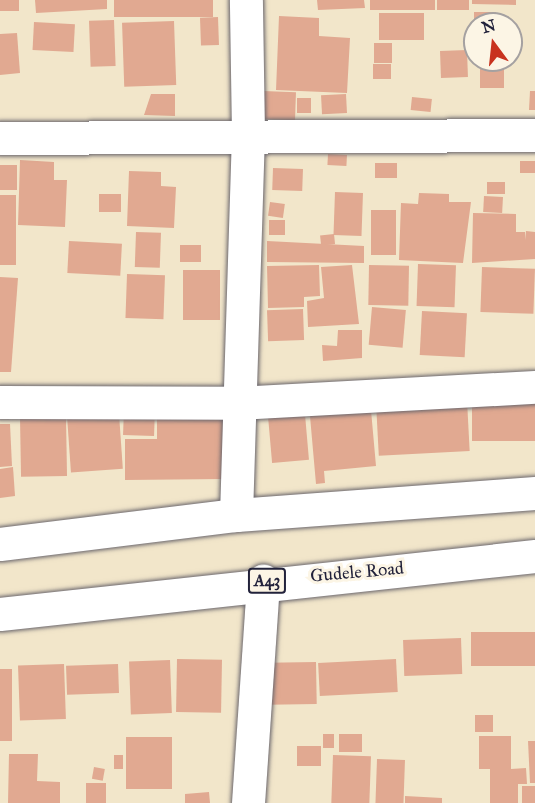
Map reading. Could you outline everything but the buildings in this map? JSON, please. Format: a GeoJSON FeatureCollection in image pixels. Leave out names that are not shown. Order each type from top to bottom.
{"type":"FeatureCollection","features":[{"type":"Feature","properties":{"kind":"main road"},"geometry":{"type":"LineString","coordinates":[[236,515],[237,403],[248,134],[246,0]]}},
{"type":"Feature","properties":{"kind":"main road"},"geometry":{"type":"LineString","coordinates":[[0,138],[248,134],[535,135]]}},
{"type":"Feature","properties":{"kind":"main road"},"geometry":{"type":"LineString","coordinates":[[0,402],[237,403],[535,387]]}},
{"type":"Feature","properties":{"kind":"main road"},"geometry":{"type":"LineString","coordinates":[[0,544],[236,515],[535,493]]}},
{"type":"Feature","properties":{"kind":"main road","name":"Gudele Road"},"geometry":{"type":"LineString","coordinates":[[0,614],[263,581],[535,556]]}},
{"type":"Feature","properties":{"kind":"main road"},"geometry":{"type":"LineString","coordinates":[[248,803],[263,581]]}}]}
